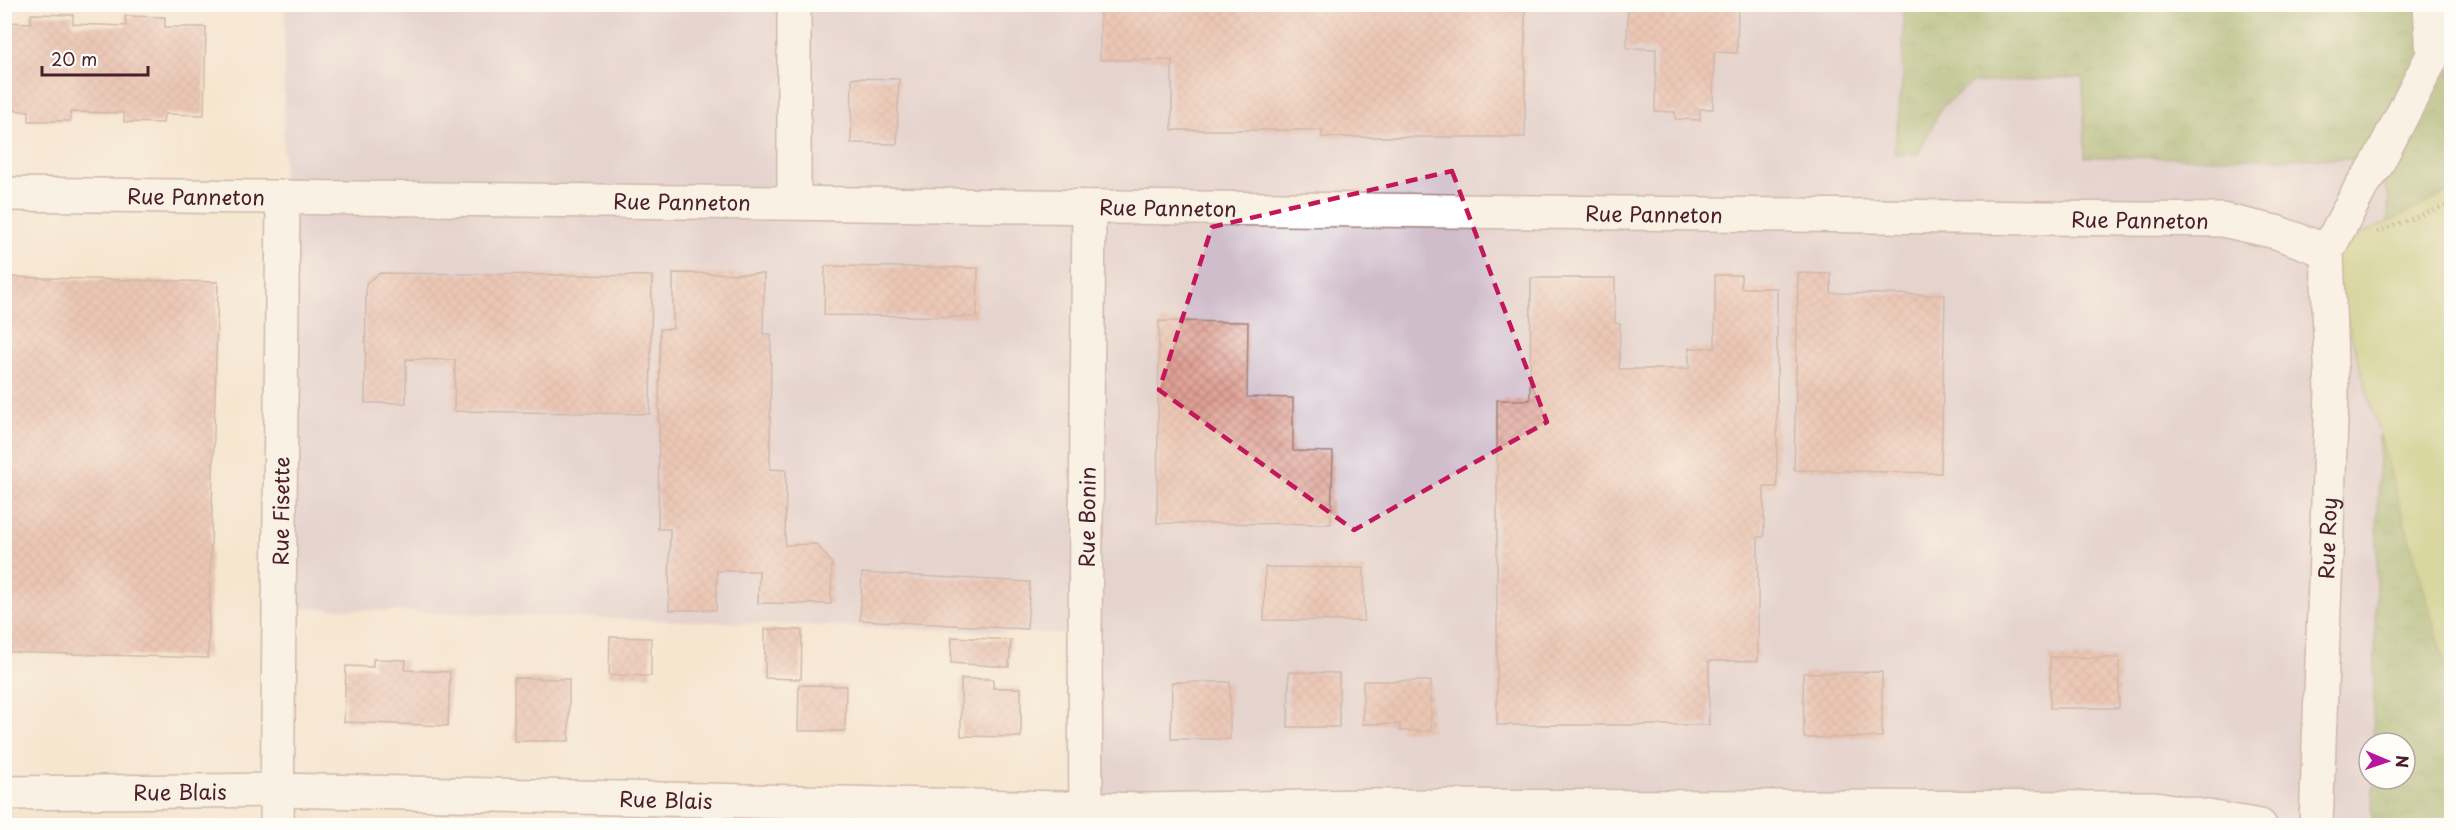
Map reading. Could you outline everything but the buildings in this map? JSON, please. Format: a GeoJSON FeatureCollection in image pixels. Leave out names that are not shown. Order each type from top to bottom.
{"type":"FeatureCollection","features":[{"type":"Feature","properties":{"kind":"street"},"geometry":{"type":"LineString","coordinates":[[794,4],[794,201]]}},
{"type":"Feature","properties":{"kind":"street"},"geometry":{"type":"LineString","coordinates":[[2327,251],[2361,187],[2376,166],[2433,55],[2430,4]]}},
{"type":"Feature","properties":{"kind":"street","name":"Rue Panneton"},"geometry":{"type":"LineString","coordinates":[[4,194],[794,201],[1089,207],[2222,220],[2276,232],[2327,251]]}},
{"type":"Feature","properties":{"kind":"street","name":"Rue Fisette"},"geometry":{"type":"LineString","coordinates":[[277,825],[283,196]]}},
{"type":"Feature","properties":{"kind":"street","name":"Rue Bonin"},"geometry":{"type":"LineString","coordinates":[[1085,817],[1089,207]]}},
{"type":"Feature","properties":{"kind":"street","name":"Rue Roy"},"geometry":{"type":"LineString","coordinates":[[2316,825],[2332,392],[2327,251]]}},
{"type":"Feature","properties":{"kind":"street","name":"Rue Blais"},"geometry":{"type":"LineString","coordinates":[[4,793],[277,790],[1085,817],[1145,810],[1366,806],[2155,808],[2260,825]]}},
{"type":"Feature","properties":{"kind":"path"},"geometry":{"type":"LineString","coordinates":[[2327,251],[2451,203]]}},
{"type":"Feature","properties":{"kind":"highlighted area"},"geometry":{"type":"Polygon","coordinates":[[[1452,171],[1547,422],[1354,530],[1159,390],[1212,227],[1452,171]]]}},
{"type":"Feature","properties":{"kind":"shaded area"},"geometry":{"type":"Polygon","coordinates":[[[285,5],[2451,5],[2451,825],[1365,826],[1366,807],[1085,809],[1085,635],[278,607],[285,5]]]}},
{"type":"Feature","properties":{"kind":"green space"},"geometry":{"type":"Polygon","coordinates":[[[1904,5],[2451,5],[2451,825],[2375,825],[2372,817],[2373,791],[2417,791],[2417,731],[2373,731],[2382,287],[2389,198],[2376,166],[2355,159],[2085,157],[2083,77],[1971,83],[1942,107],[1918,154],[1894,154],[1903,75],[1904,5]]]}},
{"type":"Feature","properties":{"kind":"green space"},"geometry":{"type":"Polygon","coordinates":[[[2451,191],[2451,684],[2327,251],[2451,191]]]}}]}
